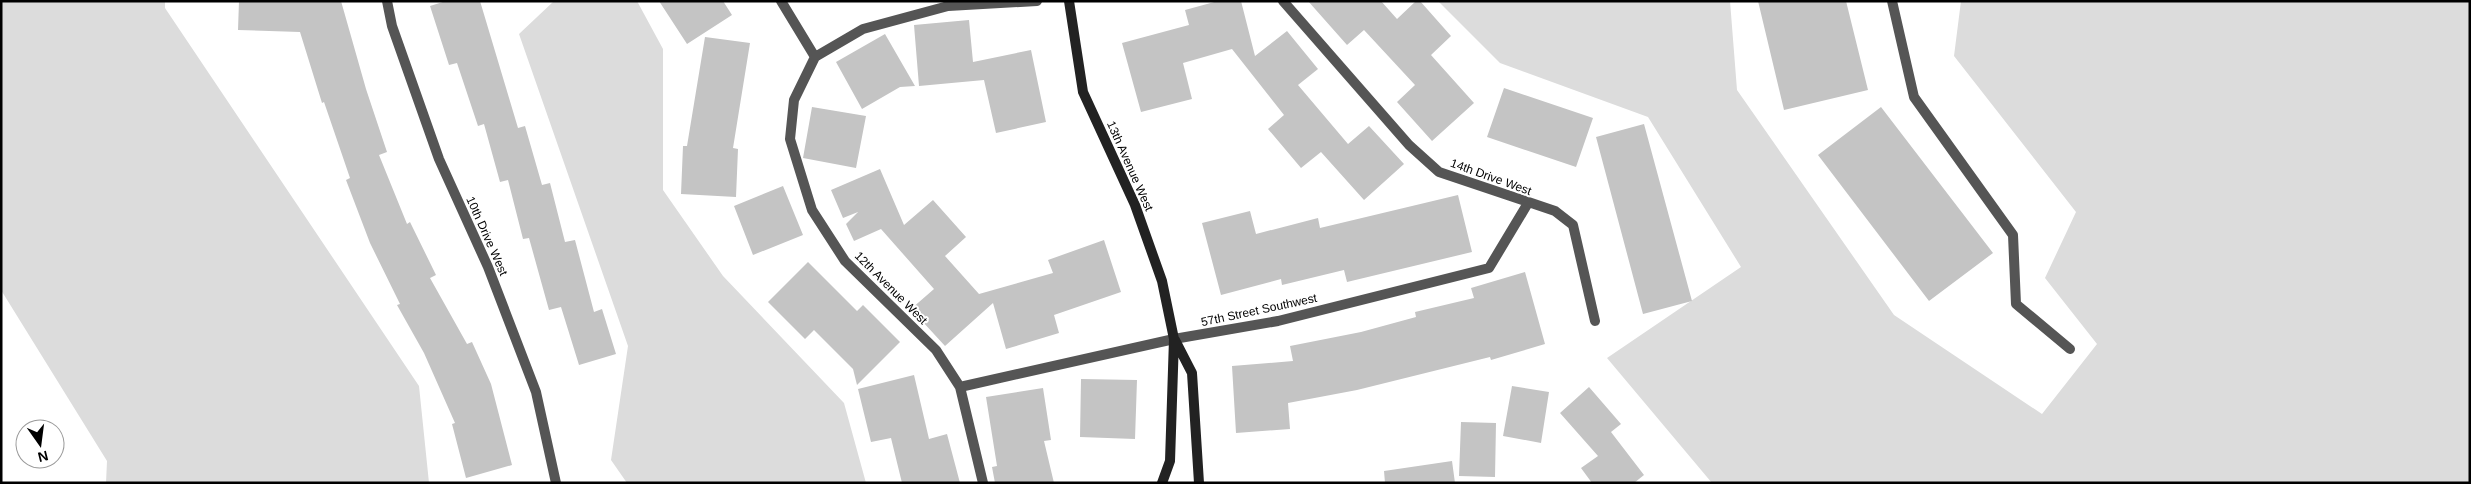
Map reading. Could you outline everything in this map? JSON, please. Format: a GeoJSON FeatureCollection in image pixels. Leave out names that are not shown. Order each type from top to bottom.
{"type":"FeatureCollection","features":[{"type":"Feature","properties":{"kind":"street","name":"10th Drive West"},"geometry":{"type":"LineString","coordinates":[[387,1],[392,26],[439,159],[488,267],[536,392],[556,483]]}},
{"type":"Feature","properties":{"kind":"street"},"geometry":{"type":"LineString","coordinates":[[780,1],[815,57],[863,29],[947,4],[1037,1]]}},
{"type":"Feature","properties":{"kind":"street","name":"13th Avenue West"},"geometry":{"type":"LineString","coordinates":[[1069,1],[1083,92],[1136,206],[1162,281],[1174,340],[1170,461],[1162,483]]}},
{"type":"Feature","properties":{"kind":"street","name":"14th Drive West"},"geometry":{"type":"LineString","coordinates":[[1283,1],[1409,145],[1440,172],[1528,204],[1556,211],[1572,225],[1595,320]]}},
{"type":"Feature","properties":{"kind":"street"},"geometry":{"type":"LineString","coordinates":[[1892,1],[1914,97],[2013,236],[2016,304],[2070,349]]}},
{"type":"Feature","properties":{"kind":"street","name":"12th Avenue West"},"geometry":{"type":"LineString","coordinates":[[815,57],[794,100],[790,139],[812,210],[845,261],[936,350],[960,387],[983,483]]}},
{"type":"Feature","properties":{"kind":"street","name":"57th Street Southwest"},"geometry":{"type":"LineString","coordinates":[[960,387],[1174,340],[1278,321],[1489,268],[1528,204]]}},
{"type":"Feature","properties":{"kind":"street","name":"13th Avenue West"},"geometry":{"type":"LineString","coordinates":[[1174,340],[1192,373],[1199,483]]}},
{"type":"Feature","properties":{"kind":"shaded area"},"geometry":{"type":"Polygon","coordinates":[[[1,1],[165,1],[165,8],[419,386],[429,483],[106,483],[107,461],[1,290],[1,1]]]}},
{"type":"Feature","properties":{"kind":"shaded area"},"geometry":{"type":"Polygon","coordinates":[[[554,1],[637,1],[663,49],[663,190],[723,276],[844,403],[866,483],[627,483],[611,460],[628,346],[519,34],[554,1]]]}},
{"type":"Feature","properties":{"kind":"shaded area"},"geometry":{"type":"Polygon","coordinates":[[[1438,1],[1730,1],[1737,90],[1894,315],[2042,414],[2097,344],[2045,278],[2076,212],[1954,56],[1961,1],[2470,1],[2470,483],[1712,483],[1607,358],[1741,267],[1648,117],[1500,63],[1438,1]]]}},
{"type":"Feature","properties":{"kind":"building"},"geometry":{"type":"Polygon","coordinates":[[[239,1],[341,1],[366,89],[387,152],[379,155],[407,224],[410,222],[436,275],[430,278],[467,344],[472,342],[491,384],[512,465],[466,478],[452,424],[455,423],[424,353],[397,305],[400,304],[370,243],[346,180],[350,178],[324,102],[322,103],[300,32],[238,30],[239,1]]]}},
{"type":"Feature","properties":{"kind":"building"},"geometry":{"type":"Polygon","coordinates":[[[446,1],[480,1],[518,128],[525,126],[542,185],[550,183],[565,242],[575,240],[594,312],[602,309],[616,354],[579,365],[561,307],[549,310],[529,238],[523,239],[508,180],[500,182],[484,124],[478,126],[457,63],[449,65],[430,6],[446,1]]]}},
{"type":"Feature","properties":{"kind":"building"},"geometry":{"type":"Polygon","coordinates":[[[659,1],[723,1],[732,15],[687,44],[659,1]]]}},
{"type":"Feature","properties":{"kind":"building"},"geometry":{"type":"Polygon","coordinates":[[[1218,1],[1241,1],[1255,56],[1287,31],[1318,69],[1298,85],[1348,144],[1369,126],[1404,164],[1364,200],[1321,152],[1301,168],[1268,129],[1284,115],[1232,49],[1183,63],[1192,99],[1141,112],[1122,43],[1189,25],[1185,10],[1218,1]]]}},
{"type":"Feature","properties":{"kind":"building"},"geometry":{"type":"Polygon","coordinates":[[[1308,1],[1381,1],[1397,19],[1416,1],[1420,1],[1451,36],[1431,55],[1474,103],[1432,141],[1397,102],[1415,85],[1364,30],[1347,45],[1308,1]]]}},
{"type":"Feature","properties":{"kind":"building"},"geometry":{"type":"Polygon","coordinates":[[[1758,1],[1846,1],[1868,90],[1784,110],[1758,1]]]}},
{"type":"Feature","properties":{"kind":"building"},"geometry":{"type":"Polygon","coordinates":[[[969,20],[973,62],[1031,50],[1046,122],[996,133],[984,80],[919,86],[914,25],[969,20]]]}},
{"type":"Feature","properties":{"kind":"building"},"geometry":{"type":"Polygon","coordinates":[[[885,34],[915,86],[900,87],[862,109],[836,62],[885,34]]]}},
{"type":"Feature","properties":{"kind":"building"},"geometry":{"type":"Polygon","coordinates":[[[705,37],[750,43],[733,148],[738,149],[736,197],[681,194],[683,146],[687,146],[705,37]]]}},
{"type":"Feature","properties":{"kind":"building"},"geometry":{"type":"Polygon","coordinates":[[[1504,88],[1593,118],[1576,167],[1487,137],[1504,88]]]}},
{"type":"Feature","properties":{"kind":"building"},"geometry":{"type":"Polygon","coordinates":[[[812,107],[866,116],[856,168],[803,158],[812,107]]]}},
{"type":"Feature","properties":{"kind":"building"},"geometry":{"type":"Polygon","coordinates":[[[1881,107],[1993,253],[1929,301],[1818,155],[1881,107]]]}},
{"type":"Feature","properties":{"kind":"building"},"geometry":{"type":"Polygon","coordinates":[[[1644,124],[1692,301],[1643,314],[1596,137],[1644,124]]]}},
{"type":"Feature","properties":{"kind":"building"},"geometry":{"type":"Polygon","coordinates":[[[880,169],[904,225],[933,200],[966,237],[945,256],[979,294],[1053,273],[1048,260],[1104,240],[1121,292],[1054,315],[1059,333],[1006,349],[993,303],[945,346],[911,309],[934,289],[881,229],[854,241],[846,224],[858,212],[843,218],[831,190],[880,169]]]}},
{"type":"Feature","properties":{"kind":"building"},"geometry":{"type":"Polygon","coordinates":[[[783,186],[803,235],[753,255],[734,206],[783,186]]]}},
{"type":"Feature","properties":{"kind":"building"},"geometry":{"type":"Polygon","coordinates":[[[1458,195],[1472,252],[1347,282],[1344,270],[1282,285],[1281,279],[1221,295],[1202,223],[1250,211],[1256,234],[1318,218],[1320,228],[1458,195]]]}},
{"type":"Feature","properties":{"kind":"building"},"geometry":{"type":"Polygon","coordinates":[[[808,262],[857,311],[863,305],[900,342],[857,385],[853,369],[814,330],[805,339],[768,302],[808,262]]]}},
{"type":"Feature","properties":{"kind":"building"},"geometry":{"type":"Polygon","coordinates":[[[1525,272],[1545,344],[1491,360],[1490,357],[1357,390],[1288,403],[1290,429],[1236,433],[1232,366],[1293,361],[1290,346],[1361,332],[1416,317],[1415,312],[1474,298],[1471,288],[1525,272]]]}},
{"type":"Feature","properties":{"kind":"building"},"geometry":{"type":"Polygon","coordinates":[[[914,375],[929,439],[947,434],[960,483],[902,483],[891,438],[871,442],[858,389],[914,375]]]}},
{"type":"Feature","properties":{"kind":"building"},"geometry":{"type":"Polygon","coordinates":[[[1081,379],[1137,380],[1135,439],[1080,437],[1081,379]]]}},
{"type":"Feature","properties":{"kind":"building"},"geometry":{"type":"Polygon","coordinates":[[[1512,386],[1549,392],[1541,443],[1503,436],[1512,386]]]}},
{"type":"Feature","properties":{"kind":"building"},"geometry":{"type":"Polygon","coordinates":[[[1589,387],[1621,424],[1611,432],[1644,475],[1634,483],[1592,483],[1581,468],[1598,456],[1560,413],[1589,387]]]}},
{"type":"Feature","properties":{"kind":"building"},"geometry":{"type":"Polygon","coordinates":[[[1043,388],[1051,440],[1044,441],[1054,483],[995,483],[992,467],[997,466],[986,397],[1043,388]]]}},
{"type":"Feature","properties":{"kind":"building"},"geometry":{"type":"Polygon","coordinates":[[[1461,422],[1496,423],[1495,477],[1459,476],[1461,422]]]}},
{"type":"Feature","properties":{"kind":"building"},"geometry":{"type":"Polygon","coordinates":[[[1452,461],[1455,483],[1385,483],[1384,471],[1452,461]]]}}]}
